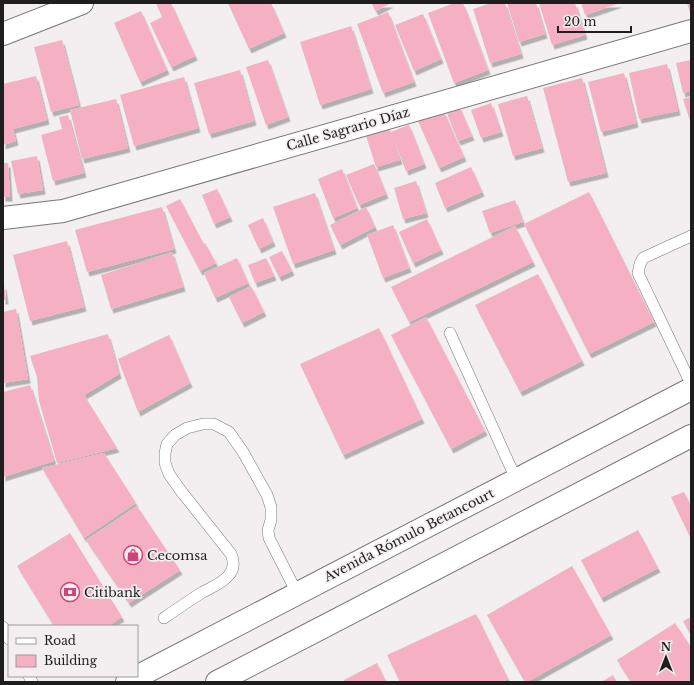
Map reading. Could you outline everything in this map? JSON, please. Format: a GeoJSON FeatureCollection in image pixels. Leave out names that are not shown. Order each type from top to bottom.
{"type":"FeatureCollection","features":[{"type":"Feature","properties":{"kind":"main road"},"geometry":{"type":"LineString","coordinates":[[3,34],[82,3]]}},
{"type":"Feature","properties":{"kind":"main road","name":"Calle Sagrario Díaz"},"geometry":{"type":"LineString","coordinates":[[3,218],[63,211],[691,31]]}},
{"type":"Feature","properties":{"kind":"main road","name":"Avenida Rómulo Betancourt"},"geometry":{"type":"LineString","coordinates":[[138,676],[691,389]]}},
{"type":"Feature","properties":{"kind":"main road"},"geometry":{"type":"LineString","coordinates":[[218,682],[691,436]]}},
{"type":"Feature","properties":{"kind":"main road","name":"Avenida Rómulo Betancourt"},"geometry":{"type":"LineString","coordinates":[[127,682],[137,677]]}},
{"type":"Feature","properties":{"kind":"lane"},"geometry":{"type":"LineString","coordinates":[[691,236],[643,258],[638,273],[691,384]]}},
{"type":"Feature","properties":{"kind":"lane"},"geometry":{"type":"LineString","coordinates":[[450,333],[516,479]]}},
{"type":"Feature","properties":{"kind":"lane"},"geometry":{"type":"LineString","coordinates":[[164,618],[204,591],[223,581],[232,570],[234,562],[232,554],[169,474],[165,463],[167,444],[175,435],[187,428],[203,424],[214,424],[229,432],[243,452],[267,495],[271,507],[271,520],[268,530],[269,538],[298,593]]}},
{"type":"Feature","properties":{"kind":"lane"},"geometry":{"type":"LineString","coordinates":[[3,627],[8,637]]}},
{"type":"Feature","properties":{"kind":"building"},"geometry":{"type":"Polygon","coordinates":[[[156,3],[171,3],[195,56],[171,67],[150,23],[162,17],[156,3]]]}},
{"type":"Feature","properties":{"kind":"building"},"geometry":{"type":"Polygon","coordinates":[[[228,3],[271,3],[284,33],[249,49],[228,3]]]}},
{"type":"Feature","properties":{"kind":"building"},"geometry":{"type":"Polygon","coordinates":[[[371,3],[391,3],[376,11],[371,3]]]}},
{"type":"Feature","properties":{"kind":"building"},"geometry":{"type":"Polygon","coordinates":[[[454,3],[463,3],[488,70],[454,83],[428,13],[454,3]]]}},
{"type":"Feature","properties":{"kind":"building"},"geometry":{"type":"Polygon","coordinates":[[[491,3],[505,3],[521,54],[490,63],[473,9],[491,3]]]}},
{"type":"Feature","properties":{"kind":"building"},"geometry":{"type":"Polygon","coordinates":[[[507,3],[536,3],[545,34],[519,42],[507,3]]]}},
{"type":"Feature","properties":{"kind":"building"},"geometry":{"type":"Polygon","coordinates":[[[539,3],[575,3],[585,35],[552,45],[539,3]]]}},
{"type":"Feature","properties":{"kind":"building"},"geometry":{"type":"Polygon","coordinates":[[[581,3],[620,3],[585,15],[581,3]]]}},
{"type":"Feature","properties":{"kind":"building"},"geometry":{"type":"Polygon","coordinates":[[[687,3],[691,3],[691,16],[687,3]]]}},
{"type":"Feature","properties":{"kind":"building"},"geometry":{"type":"Polygon","coordinates":[[[141,11],[167,70],[140,82],[114,23],[141,11]]]}},
{"type":"Feature","properties":{"kind":"building"},"geometry":{"type":"Polygon","coordinates":[[[388,12],[414,82],[383,93],[357,24],[388,12]]]}},
{"type":"Feature","properties":{"kind":"building"},"geometry":{"type":"Polygon","coordinates":[[[423,14],[441,59],[414,71],[395,25],[423,14]]]}},
{"type":"Feature","properties":{"kind":"building"},"geometry":{"type":"Polygon","coordinates":[[[351,26],[371,89],[320,105],[300,42],[351,26]]]}},
{"type":"Feature","properties":{"kind":"building"},"geometry":{"type":"Polygon","coordinates":[[[62,40],[79,105],[51,112],[34,47],[62,40]]]}},
{"type":"Feature","properties":{"kind":"building"},"geometry":{"type":"Polygon","coordinates":[[[268,60],[288,117],[266,125],[246,67],[268,60]]]}},
{"type":"Feature","properties":{"kind":"building"},"geometry":{"type":"Polygon","coordinates":[[[691,60],[691,91],[683,93],[676,63],[691,60]]]}},
{"type":"Feature","properties":{"kind":"building"},"geometry":{"type":"Polygon","coordinates":[[[667,64],[678,111],[639,119],[629,73],[667,64]]]}},
{"type":"Feature","properties":{"kind":"building"},"geometry":{"type":"Polygon","coordinates":[[[240,70],[254,121],[209,134],[194,83],[240,70]]]}},
{"type":"Feature","properties":{"kind":"building"},"geometry":{"type":"Polygon","coordinates":[[[624,73],[636,123],[601,132],[588,82],[624,73]]]}},
{"type":"Feature","properties":{"kind":"building"},"geometry":{"type":"Polygon","coordinates":[[[36,76],[47,120],[13,129],[16,141],[3,145],[3,84],[36,76]]]}},
{"type":"Feature","properties":{"kind":"building"},"geometry":{"type":"Polygon","coordinates":[[[184,77],[198,128],[134,146],[120,95],[184,77]]]}},
{"type":"Feature","properties":{"kind":"building"},"geometry":{"type":"Polygon","coordinates":[[[582,78],[606,173],[568,182],[543,88],[582,78]]]}},
{"type":"Feature","properties":{"kind":"building"},"geometry":{"type":"Polygon","coordinates":[[[527,96],[542,148],[513,156],[498,104],[527,96]]]}},
{"type":"Feature","properties":{"kind":"building"},"geometry":{"type":"Polygon","coordinates":[[[691,97],[691,124],[683,99],[691,97]]]}},
{"type":"Feature","properties":{"kind":"building"},"geometry":{"type":"Polygon","coordinates":[[[116,99],[128,148],[82,159],[70,110],[116,99]]]}},
{"type":"Feature","properties":{"kind":"building"},"geometry":{"type":"Polygon","coordinates":[[[491,103],[501,132],[481,138],[471,110],[491,103]]]}},
{"type":"Feature","properties":{"kind":"building"},"geometry":{"type":"Polygon","coordinates":[[[459,106],[472,136],[458,141],[446,111],[459,106]]]}},
{"type":"Feature","properties":{"kind":"building"},"geometry":{"type":"Polygon","coordinates":[[[443,110],[464,157],[439,168],[418,121],[443,110]]]}},
{"type":"Feature","properties":{"kind":"building"},"geometry":{"type":"Polygon","coordinates":[[[68,115],[84,173],[53,181],[41,135],[62,129],[59,117],[68,115]]]}},
{"type":"Feature","properties":{"kind":"building"},"geometry":{"type":"Polygon","coordinates":[[[409,125],[424,164],[406,171],[393,137],[400,160],[376,167],[366,136],[389,129],[391,132],[409,125]]]}},
{"type":"Feature","properties":{"kind":"building"},"geometry":{"type":"Polygon","coordinates":[[[37,156],[43,190],[18,194],[11,161],[37,156]]]}},
{"type":"Feature","properties":{"kind":"building"},"geometry":{"type":"Polygon","coordinates":[[[3,163],[8,163],[10,197],[3,197],[3,163]]]}},
{"type":"Feature","properties":{"kind":"building"},"geometry":{"type":"Polygon","coordinates":[[[374,164],[386,194],[359,205],[346,175],[374,164]]]}},
{"type":"Feature","properties":{"kind":"building"},"geometry":{"type":"Polygon","coordinates":[[[471,167],[482,192],[445,208],[435,183],[471,167]]]}},
{"type":"Feature","properties":{"kind":"building"},"geometry":{"type":"Polygon","coordinates":[[[342,169],[357,208],[333,218],[318,179],[342,169]]]}},
{"type":"Feature","properties":{"kind":"building"},"geometry":{"type":"Polygon","coordinates":[[[416,181],[426,213],[403,219],[394,188],[416,181]]]}},
{"type":"Feature","properties":{"kind":"building"},"geometry":{"type":"Polygon","coordinates":[[[217,189],[230,217],[214,224],[202,195],[217,189]]]}},
{"type":"Feature","properties":{"kind":"building"},"geometry":{"type":"Polygon","coordinates":[[[589,192],[654,322],[589,354],[524,224],[589,192]]]}},
{"type":"Feature","properties":{"kind":"building"},"geometry":{"type":"Polygon","coordinates":[[[315,193],[334,250],[293,264],[273,207],[315,193]]]}},
{"type":"Feature","properties":{"kind":"building"},"geometry":{"type":"Polygon","coordinates":[[[180,199],[203,243],[196,248],[205,243],[216,263],[200,271],[166,206],[180,199]]]}},
{"type":"Feature","properties":{"kind":"building"},"geometry":{"type":"Polygon","coordinates":[[[515,200],[523,222],[490,233],[482,211],[515,200]]]}},
{"type":"Feature","properties":{"kind":"building"},"geometry":{"type":"Polygon","coordinates":[[[162,207],[174,249],[87,272],[75,230],[162,207]]]}},
{"type":"Feature","properties":{"kind":"building"},"geometry":{"type":"Polygon","coordinates":[[[366,207],[375,227],[340,245],[330,225],[366,207]]]}},
{"type":"Feature","properties":{"kind":"building"},"geometry":{"type":"Polygon","coordinates":[[[263,218],[273,242],[259,249],[248,225],[263,218]]]}},
{"type":"Feature","properties":{"kind":"building"},"geometry":{"type":"Polygon","coordinates":[[[427,219],[441,250],[413,263],[399,232],[427,219]]]}},
{"type":"Feature","properties":{"kind":"building"},"geometry":{"type":"Polygon","coordinates":[[[393,225],[409,268],[383,278],[367,235],[393,225]]]}},
{"type":"Feature","properties":{"kind":"building"},"geometry":{"type":"Polygon","coordinates":[[[515,226],[533,262],[409,322],[391,287],[515,226]]]}},
{"type":"Feature","properties":{"kind":"building"},"geometry":{"type":"Polygon","coordinates":[[[67,241],[84,307],[30,321],[13,255],[67,241]]]}},
{"type":"Feature","properties":{"kind":"building"},"geometry":{"type":"Polygon","coordinates":[[[282,251],[292,271],[279,277],[269,257],[282,251]]]}},
{"type":"Feature","properties":{"kind":"building"},"geometry":{"type":"Polygon","coordinates":[[[172,252],[183,287],[111,309],[101,275],[172,252]]]}},
{"type":"Feature","properties":{"kind":"building"},"geometry":{"type":"Polygon","coordinates":[[[237,258],[248,283],[215,298],[204,273],[237,258]]]}},
{"type":"Feature","properties":{"kind":"building"},"geometry":{"type":"Polygon","coordinates":[[[266,258],[274,276],[255,283],[248,265],[266,258]]]}},
{"type":"Feature","properties":{"kind":"building"},"geometry":{"type":"Polygon","coordinates":[[[538,274],[582,361],[520,392],[475,305],[538,274]]]}},
{"type":"Feature","properties":{"kind":"building"},"geometry":{"type":"Polygon","coordinates":[[[4,285],[6,300],[3,300],[4,285]]]}},
{"type":"Feature","properties":{"kind":"building"},"geometry":{"type":"Polygon","coordinates":[[[251,286],[264,312],[242,323],[229,297],[251,286]]]}},
{"type":"Feature","properties":{"kind":"building"},"geometry":{"type":"Polygon","coordinates":[[[16,309],[28,379],[3,383],[3,312],[16,309]]]}},
{"type":"Feature","properties":{"kind":"building"},"geometry":{"type":"Polygon","coordinates":[[[426,317],[485,431],[451,449],[391,335],[426,317]]]}},
{"type":"Feature","properties":{"kind":"building"},"geometry":{"type":"Polygon","coordinates":[[[379,328],[422,419],[343,455],[300,364],[379,328]]]}},
{"type":"Feature","properties":{"kind":"building"},"geometry":{"type":"Polygon","coordinates":[[[108,334],[119,374],[84,395],[117,448],[57,463],[39,401],[37,377],[30,356],[108,334]]]}},
{"type":"Feature","properties":{"kind":"building"},"geometry":{"type":"Polygon","coordinates":[[[169,335],[190,383],[138,412],[118,359],[169,335]]]}},
{"type":"Feature","properties":{"kind":"building"},"geometry":{"type":"Polygon","coordinates":[[[30,385],[54,461],[3,477],[3,392],[30,385]]]}},
{"type":"Feature","properties":{"kind":"building"},"geometry":{"type":"Polygon","coordinates":[[[104,453],[136,503],[84,538],[42,468],[104,453]]]}},
{"type":"Feature","properties":{"kind":"building"},"geometry":{"type":"Polygon","coordinates":[[[684,492],[691,507],[691,539],[671,497],[684,492]]]}},
{"type":"Feature","properties":{"kind":"building","name":"Cecomsa"},"geometry":{"type":"Polygon","coordinates":[[[137,506],[180,570],[129,603],[86,540],[137,506]]]}},
{"type":"Feature","properties":{"kind":"building"},"geometry":{"type":"Polygon","coordinates":[[[638,530],[658,568],[601,598],[581,560],[638,530]]]}},
{"type":"Feature","properties":{"kind":"building","name":"Citibank"},"geometry":{"type":"Polygon","coordinates":[[[70,533],[122,617],[110,625],[53,625],[17,566],[70,533]]]}},
{"type":"Feature","properties":{"kind":"building"},"geometry":{"type":"Polygon","coordinates":[[[572,566],[611,635],[525,682],[487,615],[572,566]]]}},
{"type":"Feature","properties":{"kind":"building"},"geometry":{"type":"Polygon","coordinates":[[[476,614],[508,679],[502,682],[400,682],[387,655],[476,614]]]}},
{"type":"Feature","properties":{"kind":"building"},"geometry":{"type":"Polygon","coordinates":[[[691,617],[691,635],[683,621],[691,617]]]}},
{"type":"Feature","properties":{"kind":"building"},"geometry":{"type":"Polygon","coordinates":[[[675,623],[691,647],[691,682],[631,682],[617,660],[675,623]]]}},
{"type":"Feature","properties":{"kind":"building"},"geometry":{"type":"Polygon","coordinates":[[[377,663],[386,682],[345,682],[344,680],[377,663]]]}},
{"type":"Feature","properties":{"kind":"building"},"geometry":{"type":"Polygon","coordinates":[[[613,675],[617,682],[601,682],[613,675]]]}},
{"type":"Feature","properties":{"kind":"place","name":"Cecomsa"},"geometry":{"type":"Point","coordinates":[133,555]}},
{"type":"Feature","properties":{"kind":"place","name":"Citibank"},"geometry":{"type":"Point","coordinates":[70,592]}}]}
